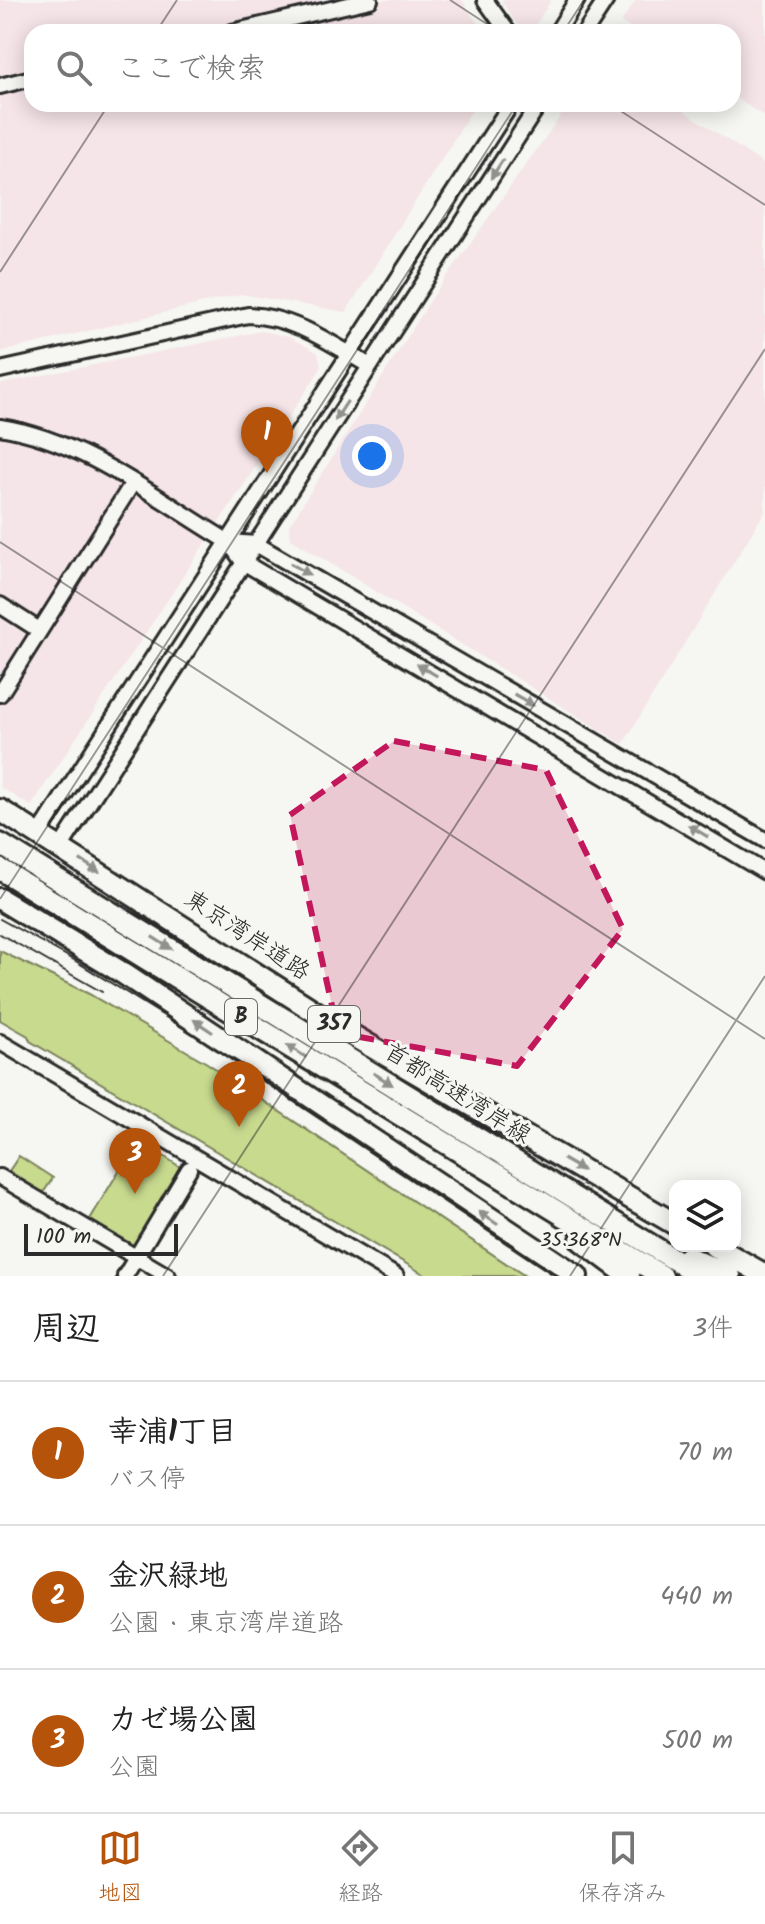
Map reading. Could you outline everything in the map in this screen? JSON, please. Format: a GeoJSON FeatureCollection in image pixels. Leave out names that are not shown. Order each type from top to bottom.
{"type":"FeatureCollection","features":[{"type":"Feature","properties":{"kind":"highway","name":"東京湾岸道路"},"geometry":{"type":"LineString","coordinates":[[0,810],[350,1034],[669,1220]]}},
{"type":"Feature","properties":{"kind":"highway","name":"首都高速湾岸線"},"geometry":{"type":"LineString","coordinates":[[0,844],[640,1238]]}},
{"type":"Feature","properties":{"kind":"highway","name":"首都高速湾岸線"},"geometry":{"type":"LineString","coordinates":[[0,869],[481,1167]]}},
{"type":"Feature","properties":{"kind":"highway"},"geometry":{"type":"LineString","coordinates":[[0,899],[121,972],[577,1276]]}},
{"type":"Feature","properties":{"kind":"highway"},"geometry":{"type":"LineString","coordinates":[[481,1167],[662,1276]]}},
{"type":"Feature","properties":{"kind":"highway","name":"B"},"geometry":{"type":"LineString","coordinates":[[481,1167],[629,1276]]}},
{"type":"Feature","properties":{"kind":"highway"},"geometry":{"type":"LineString","coordinates":[[640,1238],[701,1276]]}},
{"type":"Feature","properties":{"kind":"highway","name":"B"},"geometry":{"type":"LineString","coordinates":[[640,1238],[730,1276]]}},
{"type":"Feature","properties":{"kind":"highway"},"geometry":{"type":"LineString","coordinates":[[725,1252],[765,1275]]}},
{"type":"Feature","properties":{"kind":"street"},"geometry":{"type":"LineString","coordinates":[[266,24],[370,0]]}},
{"type":"Feature","properties":{"kind":"street"},"geometry":{"type":"LineString","coordinates":[[485,0],[502,24]]}},
{"type":"Feature","properties":{"kind":"street"},"geometry":{"type":"LineString","coordinates":[[562,24],[577,0]]}},
{"type":"Feature","properties":{"kind":"street"},"geometry":{"type":"LineString","coordinates":[[590,24],[606,0]]}},
{"type":"Feature","properties":{"kind":"street"},"geometry":{"type":"LineString","coordinates":[[0,86],[24,80]]}},
{"type":"Feature","properties":{"kind":"street"},"geometry":{"type":"LineString","coordinates":[[39,834],[506,112]]}},
{"type":"Feature","properties":{"kind":"street"},"geometry":{"type":"LineString","coordinates":[[60,848],[534,112]]}},
{"type":"Feature","properties":{"kind":"street"},"geometry":{"type":"LineString","coordinates":[[0,370],[248,315],[271,316],[308,329],[370,366]]}},
{"type":"Feature","properties":{"kind":"street"},"geometry":{"type":"LineString","coordinates":[[0,427],[29,432],[61,443],[132,484],[229,542],[243,562],[765,872]]}},
{"type":"Feature","properties":{"kind":"street"},"geometry":{"type":"LineString","coordinates":[[0,694],[132,484]]}},
{"type":"Feature","properties":{"kind":"street"},"geometry":{"type":"LineString","coordinates":[[229,542],[256,544],[765,840]]}},
{"type":"Feature","properties":{"kind":"street"},"geometry":{"type":"LineString","coordinates":[[0,605],[39,630]]}},
{"type":"Feature","properties":{"kind":"street"},"geometry":{"type":"LineString","coordinates":[[0,1042],[396,1276]]}},
{"type":"Feature","properties":{"kind":"street"},"geometry":{"type":"LineString","coordinates":[[125,1276],[189,1169]]}},
{"type":"Feature","properties":{"kind":"street"},"geometry":{"type":"LineString","coordinates":[[0,1177],[168,1276]]}},
{"type":"Feature","properties":{"kind":"highlighted area"},"geometry":{"type":"Polygon","coordinates":[[[394,741],[546,770],[623,929],[517,1066],[338,1033],[290,815],[394,741]]]}},
{"type":"Feature","properties":{"kind":"shaded area"},"geometry":{"type":"Polygon","coordinates":[[[0,0],[462,0],[478,24],[24,24],[24,112],[471,112],[346,312],[241,294],[0,352],[0,0]]]}},
{"type":"Feature","properties":{"kind":"shaded area"},"geometry":{"type":"Polygon","coordinates":[[[501,0],[551,0],[536,24],[517,24],[501,0]]]}},
{"type":"Feature","properties":{"kind":"shaded area"},"geometry":{"type":"Polygon","coordinates":[[[636,0],[765,0],[765,117],[741,101],[741,24],[621,22],[636,0]]]}},
{"type":"Feature","properties":{"kind":"shaded area"},"geometry":{"type":"Polygon","coordinates":[[[563,112],[685,112],[765,165],[765,511],[623,744],[291,539],[289,526],[434,295],[563,112]]]}},
{"type":"Feature","properties":{"kind":"shaded area"},"geometry":{"type":"Polygon","coordinates":[[[262,331],[289,337],[318,353],[321,368],[31,806],[0,787],[0,384],[262,331]]]}},
{"type":"Feature","properties":{"kind":"green space"},"geometry":{"type":"Polygon","coordinates":[[[0,951],[89,994],[207,1063],[525,1276],[427,1276],[30,1041],[28,1036],[0,1020],[0,951]]]}},
{"type":"Feature","properties":{"kind":"green space"},"geometry":{"type":"Polygon","coordinates":[[[138,1139],[180,1167],[134,1248],[89,1221],[138,1139]]]}},
{"type":"Feature","properties":{"kind":"green space"},"geometry":{"type":"Polygon","coordinates":[[[19,1156],[53,1178],[43,1193],[9,1171],[19,1156]]]}},
{"type":"Feature","properties":{"kind":"tram line"},"geometry":{"type":"LineString","coordinates":[[0,919],[74,960],[254,1072],[559,1276]]}},
{"type":"Feature","properties":{"kind":"tram line"},"geometry":{"type":"LineString","coordinates":[[0,934],[102,992]]}},
{"type":"Feature","properties":{"kind":"place","name":"幸浦1丁目"},"geometry":{"type":"Point","coordinates":[267,473]}},
{"type":"Feature","properties":{"kind":"place","name":"金沢緑地"},"geometry":{"type":"Point","coordinates":[239,1127]}},
{"type":"Feature","properties":{"kind":"place","name":"カゼ場公園"},"geometry":{"type":"Point","coordinates":[135,1194]}}]}
